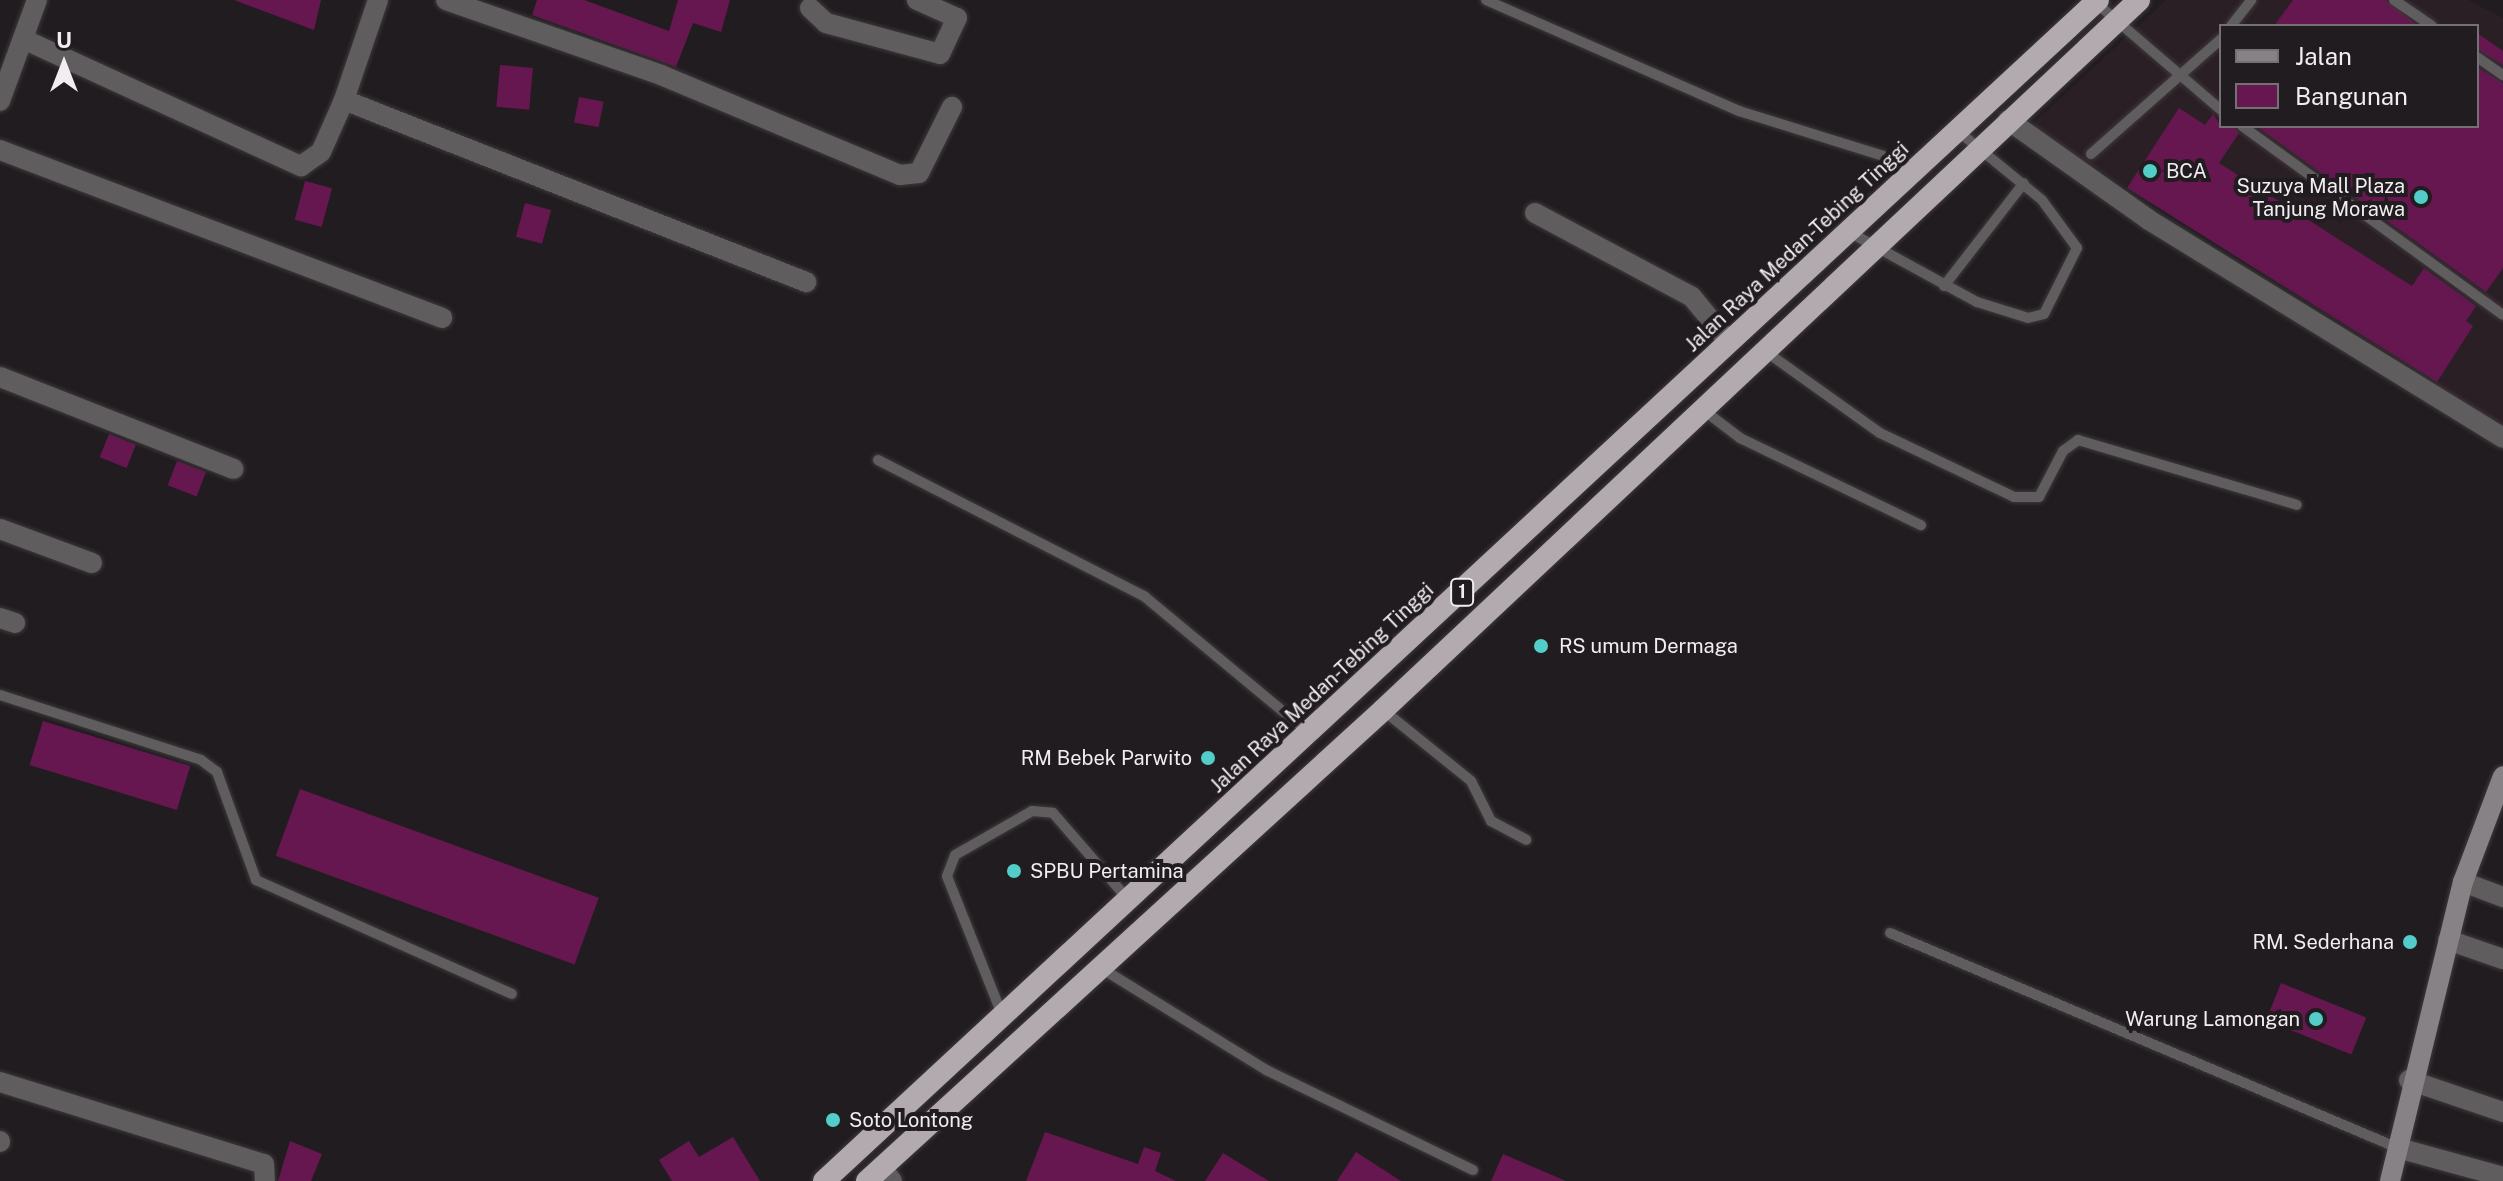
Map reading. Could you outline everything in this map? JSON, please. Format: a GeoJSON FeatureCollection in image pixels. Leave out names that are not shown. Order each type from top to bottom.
{"type":"FeatureCollection","features":[{"type":"Feature","properties":{"kind":"highway","name":"1"},"geometry":{"type":"LineString","coordinates":[[880,1176],[1383,710],[1868,248],[2139,0]]}},
{"type":"Feature","properties":{"kind":"highway","name":"Jalan Raya Medan-Tebing Tinggi"},"geometry":{"type":"LineString","coordinates":[[824,1181],[1001,1012],[1309,733],[2096,1]]}},
{"type":"Feature","properties":{"kind":"main road"},"geometry":{"type":"LineString","coordinates":[[2390,1181],[2409,1080],[2463,882],[2503,776]]}},
{"type":"Feature","properties":{"kind":"street"},"geometry":{"type":"LineString","coordinates":[[0,101],[37,0]]}},
{"type":"Feature","properties":{"kind":"street"},"geometry":{"type":"LineString","coordinates":[[23,39],[301,166],[321,152],[344,100],[378,0]]}},
{"type":"Feature","properties":{"kind":"street"},"geometry":{"type":"LineString","coordinates":[[446,0],[661,75],[900,175],[919,173],[952,107]]}},
{"type":"Feature","properties":{"kind":"street"},"geometry":{"type":"LineString","coordinates":[[807,3],[826,23],[940,54],[957,18],[917,0]]}},
{"type":"Feature","properties":{"kind":"street"},"geometry":{"type":"LineString","coordinates":[[344,100],[806,282]]}},
{"type":"Feature","properties":{"kind":"street"},"geometry":{"type":"LineString","coordinates":[[2008,120],[2149,220],[2503,438]]}},
{"type":"Feature","properties":{"kind":"street"},"geometry":{"type":"LineString","coordinates":[[0,150],[442,318]]}},
{"type":"Feature","properties":{"kind":"street"},"geometry":{"type":"LineString","coordinates":[[1535,213],[1692,297],[1729,342]]}},
{"type":"Feature","properties":{"kind":"street"},"geometry":{"type":"LineString","coordinates":[[0,377],[233,469]]}},
{"type":"Feature","properties":{"kind":"street"},"geometry":{"type":"LineString","coordinates":[[0,529],[92,563]]}},
{"type":"Feature","properties":{"kind":"street"},"geometry":{"type":"LineString","coordinates":[[2463,882],[2503,897]]}},
{"type":"Feature","properties":{"kind":"street"},"geometry":{"type":"LineString","coordinates":[[2448,940],[2503,959]]}},
{"type":"Feature","properties":{"kind":"street"},"geometry":{"type":"LineString","coordinates":[[2409,1080],[2503,1112]]}},
{"type":"Feature","properties":{"kind":"street"},"geometry":{"type":"LineString","coordinates":[[0,1082],[264,1164],[265,1181]]}},
{"type":"Feature","properties":{"kind":"street"},"geometry":{"type":"LineString","coordinates":[[2398,1148],[2503,1177]]}},
{"type":"Feature","properties":{"kind":"lane"},"geometry":{"type":"LineString","coordinates":[[1486,0],[1739,111],[1919,167]]}},
{"type":"Feature","properties":{"kind":"lane"},"geometry":{"type":"LineString","coordinates":[[2233,24],[2251,0]]}},
{"type":"Feature","properties":{"kind":"lane"},"geometry":{"type":"LineString","coordinates":[[2394,0],[2429,24]]}},
{"type":"Feature","properties":{"kind":"lane"},"geometry":{"type":"LineString","coordinates":[[2096,1],[2175,75],[2219,108]]}},
{"type":"Feature","properties":{"kind":"lane"},"geometry":{"type":"LineString","coordinates":[[2091,154],[2175,75],[2219,41]]}},
{"type":"Feature","properties":{"kind":"lane"},"geometry":{"type":"LineString","coordinates":[[2479,58],[2503,75]]}},
{"type":"Feature","properties":{"kind":"lane"},"geometry":{"type":"LineString","coordinates":[[2245,128],[2503,315]]}},
{"type":"Feature","properties":{"kind":"lane"},"geometry":{"type":"LineString","coordinates":[[1849,232],[1868,248],[1944,286],[2013,315],[2035,319],[2049,308],[2077,248],[2024,183],[1958,131]]}},
{"type":"Feature","properties":{"kind":"lane"},"geometry":{"type":"LineString","coordinates":[[1944,286],[2024,183]]}},
{"type":"Feature","properties":{"kind":"lane"},"geometry":{"type":"LineString","coordinates":[[1764,349],[1880,433],[2014,497],[2039,497],[2063,451],[2078,440],[2297,505]]}},
{"type":"Feature","properties":{"kind":"lane"},"geometry":{"type":"LineString","coordinates":[[1702,409],[1740,438],[1921,525]]}},
{"type":"Feature","properties":{"kind":"lane"},"geometry":{"type":"LineString","coordinates":[[878,460],[1144,596],[1309,733]]}},
{"type":"Feature","properties":{"kind":"lane"},"geometry":{"type":"LineString","coordinates":[[0,695],[201,760],[217,772],[256,880],[512,994]]}},
{"type":"Feature","properties":{"kind":"lane"},"geometry":{"type":"LineString","coordinates":[[1383,710],[1471,781],[1491,821],[1526,840]]}},
{"type":"Feature","properties":{"kind":"lane"},"geometry":{"type":"LineString","coordinates":[[1001,1012],[947,876],[955,855],[1032,811],[1053,813],[1127,898]]}},
{"type":"Feature","properties":{"kind":"lane"},"geometry":{"type":"LineString","coordinates":[[1890,933],[2398,1148]]}},
{"type":"Feature","properties":{"kind":"lane"},"geometry":{"type":"LineString","coordinates":[[1101,968],[1266,1070],[1473,1170]]}},
{"type":"Feature","properties":{"kind":"shaded area"},"geometry":{"type":"Polygon","coordinates":[[[2166,0],[2468,0],[2503,18],[2503,427],[2030,126],[2166,0]]]}},
{"type":"Feature","properties":{"kind":"building"},"geometry":{"type":"Polygon","coordinates":[[[234,0],[321,0],[314,30],[234,0]]]}},
{"type":"Feature","properties":{"kind":"building"},"geometry":{"type":"Polygon","coordinates":[[[537,0],[584,0],[669,31],[678,0],[730,0],[721,32],[693,23],[676,67],[532,15],[537,0]]]}},
{"type":"Feature","properties":{"kind":"building"},"geometry":{"type":"Polygon","coordinates":[[[2293,0],[2386,0],[2416,24],[2275,24],[2293,0]]]}},
{"type":"Feature","properties":{"kind":"building"},"geometry":{"type":"Polygon","coordinates":[[[2479,34],[2503,51],[2503,65],[2479,50],[2479,34]]]}},
{"type":"Feature","properties":{"kind":"building"},"geometry":{"type":"Polygon","coordinates":[[[500,65],[533,68],[529,110],[496,107],[500,65]]]}},
{"type":"Feature","properties":{"kind":"building","name":"Suzuya Mall Plaza Tanjung Morawa"},"geometry":{"type":"Polygon","coordinates":[[[2479,68],[2503,83],[2503,268],[2486,292],[2259,128],[2479,128],[2479,68]]]}},
{"type":"Feature","properties":{"kind":"building"},"geometry":{"type":"Polygon","coordinates":[[[579,97],[604,102],[599,127],[574,123],[579,97]]]}},
{"type":"Feature","properties":{"kind":"building"},"geometry":{"type":"Polygon","coordinates":[[[2179,108],[2205,125],[2213,114],[2219,128],[2235,128],[2239,133],[2219,163],[2412,286],[2424,268],[2476,306],[2466,321],[2473,326],[2437,382],[2127,188],[2179,108]]]}},
{"type":"Feature","properties":{"kind":"building"},"geometry":{"type":"Polygon","coordinates":[[[305,181],[332,188],[322,227],[295,220],[305,181]]]}},
{"type":"Feature","properties":{"kind":"building"},"geometry":{"type":"Polygon","coordinates":[[[525,203],[551,210],[542,244],[516,237],[525,203]]]}},
{"type":"Feature","properties":{"kind":"building"},"geometry":{"type":"Polygon","coordinates":[[[109,434],[136,445],[127,468],[100,457],[109,434]]]}},
{"type":"Feature","properties":{"kind":"building"},"geometry":{"type":"Polygon","coordinates":[[[177,461],[206,472],[197,496],[168,485],[177,461]]]}},
{"type":"Feature","properties":{"kind":"building"},"geometry":{"type":"Polygon","coordinates":[[[43,721],[190,766],[177,810],[30,765],[43,721]]]}},
{"type":"Feature","properties":{"kind":"building"},"geometry":{"type":"Polygon","coordinates":[[[300,789],[599,898],[575,964],[276,856],[300,789]]]}},
{"type":"Feature","properties":{"kind":"building","name":"Warung Lamongan"},"geometry":{"type":"Polygon","coordinates":[[[2281,983],[2366,1017],[2351,1055],[2266,1020],[2281,983]]]}},
{"type":"Feature","properties":{"kind":"building"},"geometry":{"type":"Polygon","coordinates":[[[1045,1132],[1138,1164],[1144,1147],[1161,1153],[1155,1171],[1176,1181],[1026,1181],[1045,1132]]]}},
{"type":"Feature","properties":{"kind":"building"},"geometry":{"type":"Polygon","coordinates":[[[733,1137],[760,1181],[672,1181],[659,1160],[689,1141],[699,1157],[733,1137]]]}},
{"type":"Feature","properties":{"kind":"building"},"geometry":{"type":"Polygon","coordinates":[[[290,1141],[322,1154],[311,1181],[278,1181],[290,1141]]]}},
{"type":"Feature","properties":{"kind":"building"},"geometry":{"type":"Polygon","coordinates":[[[1356,1152],[1401,1181],[1337,1181],[1356,1152]]]}},
{"type":"Feature","properties":{"kind":"building"},"geometry":{"type":"Polygon","coordinates":[[[1223,1153],[1269,1181],[1205,1181],[1223,1153]]]}},
{"type":"Feature","properties":{"kind":"building"},"geometry":{"type":"Polygon","coordinates":[[[1503,1154],[1566,1181],[1491,1181],[1503,1154]]]}},
{"type":"Feature","properties":{"kind":"place","name":"BCA"},"geometry":{"type":"Point","coordinates":[2150,171]}},
{"type":"Feature","properties":{"kind":"place","name":"Suzuya Mall Plaza Tanjung Morawa"},"geometry":{"type":"Point","coordinates":[2421,197]}},
{"type":"Feature","properties":{"kind":"place","name":"RS umum Dermaga"},"geometry":{"type":"Point","coordinates":[1541,646]}},
{"type":"Feature","properties":{"kind":"place","name":"RM Bebek Parwito"},"geometry":{"type":"Point","coordinates":[1208,758]}},
{"type":"Feature","properties":{"kind":"place","name":"SPBU Pertamina"},"geometry":{"type":"Point","coordinates":[1014,871]}},
{"type":"Feature","properties":{"kind":"place","name":"RM. Sederhana"},"geometry":{"type":"Point","coordinates":[2410,942]}},
{"type":"Feature","properties":{"kind":"place","name":"Warung Lamongan"},"geometry":{"type":"Point","coordinates":[2316,1019]}},
{"type":"Feature","properties":{"kind":"place","name":"Soto Lontong"},"geometry":{"type":"Point","coordinates":[833,1120]}}]}
